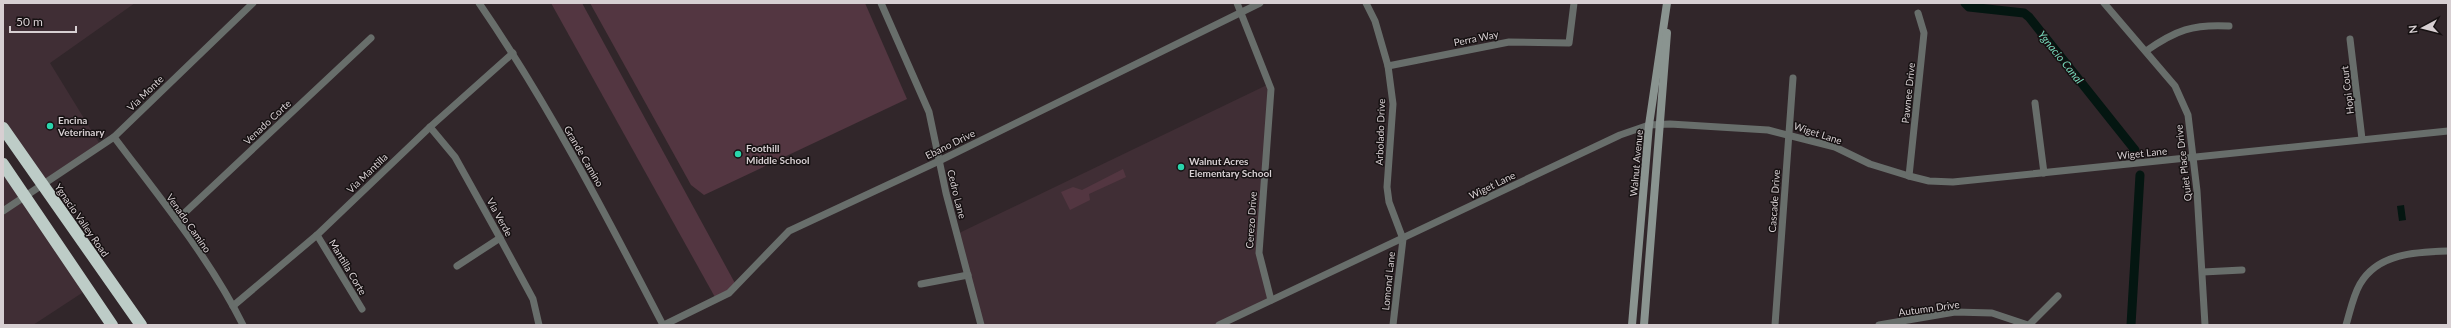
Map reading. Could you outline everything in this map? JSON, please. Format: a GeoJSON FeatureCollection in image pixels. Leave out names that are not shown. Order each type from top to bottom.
{"type":"FeatureCollection","features":[{"type":"Feature","properties":{"kind":"highway","name":"Ygnacio Valley Road"},"geometry":{"type":"LineString","coordinates":[[3,128],[141,325]]}},
{"type":"Feature","properties":{"kind":"highway"},"geometry":{"type":"LineString","coordinates":[[3,164],[112,325]]}},
{"type":"Feature","properties":{"kind":"street","name":"Grande Camino"},"geometry":{"type":"LineString","coordinates":[[479,3],[513,53],[606,214],[664,325]]}},
{"type":"Feature","properties":{"kind":"street","name":"Cedro Lane"},"geometry":{"type":"LineString","coordinates":[[881,3],[929,112],[939,161],[981,325]]}},
{"type":"Feature","properties":{"kind":"street","name":"Cerezo Drive"},"geometry":{"type":"LineString","coordinates":[[1238,3],[1271,89],[1258,253],[1271,300]]}},
{"type":"Feature","properties":{"kind":"street","name":"Ebano Drive"},"geometry":{"type":"LineString","coordinates":[[664,325],[729,293],[789,230],[939,161],[1260,3]]}},
{"type":"Feature","properties":{"kind":"street","name":"Arbolado Drive"},"geometry":{"type":"LineString","coordinates":[[1366,3],[1375,21],[1388,66],[1393,104],[1387,187],[1389,202],[1403,239]]}},
{"type":"Feature","properties":{"kind":"street","name":"Perra Way"},"geometry":{"type":"LineString","coordinates":[[1388,66],[1509,42],[1569,43],[1574,3]]}},
{"type":"Feature","properties":{"kind":"street","name":"Walnut Avenue"},"geometry":{"type":"LineString","coordinates":[[1644,325],[1661,124],[1667,3]]}},
{"type":"Feature","properties":{"kind":"street","name":"Walnut Avenue"},"geometry":{"type":"LineString","coordinates":[[1632,325],[1649,125],[1667,3]]}},
{"type":"Feature","properties":{"kind":"street","name":"Quiet Place Drive"},"geometry":{"type":"LineString","coordinates":[[2104,3],[2175,86],[2189,122],[2204,272],[2205,325]]}},
{"type":"Feature","properties":{"kind":"street","name":"Via Monte"},"geometry":{"type":"LineString","coordinates":[[3,211],[41,184],[114,137],[249,4]]}},
{"type":"Feature","properties":{"kind":"street","name":"Pawnee Drive"},"geometry":{"type":"LineString","coordinates":[[1909,176],[1924,33],[1918,13]]}},
{"type":"Feature","properties":{"kind":"street"},"geometry":{"type":"LineString","coordinates":[[2146,51],[2170,34],[2191,27],[2206,25],[2229,26]]}},
{"type":"Feature","properties":{"kind":"street","name":"Venado Corte"},"geometry":{"type":"LineString","coordinates":[[177,220],[371,38]]}},
{"type":"Feature","properties":{"kind":"street","name":"Hopi Court"},"geometry":{"type":"LineString","coordinates":[[2350,39],[2362,139]]}},
{"type":"Feature","properties":{"kind":"street","name":"Via Mantilla"},"geometry":{"type":"LineString","coordinates":[[234,306],[317,235],[430,127],[513,53]]}},
{"type":"Feature","properties":{"kind":"street","name":"Cascade Drive"},"geometry":{"type":"LineString","coordinates":[[1775,325],[1793,78]]}},
{"type":"Feature","properties":{"kind":"street"},"geometry":{"type":"LineString","coordinates":[[2034,103],[2044,173]]}},
{"type":"Feature","properties":{"kind":"street","name":"Wiget Lane"},"geometry":{"type":"LineString","coordinates":[[1219,325],[1620,135],[1649,125],[1661,124],[1768,130],[1789,134],[1835,147],[1870,164],[1909,176],[1929,181],[1952,182],[2448,131]]}},
{"type":"Feature","properties":{"kind":"street","name":"Via Verde"},"geometry":{"type":"LineString","coordinates":[[430,127],[455,157],[500,238],[532,299],[539,325]]}},
{"type":"Feature","properties":{"kind":"street","name":"Venado Camino"},"geometry":{"type":"LineString","coordinates":[[114,137],[177,220],[234,306],[243,325]]}},
{"type":"Feature","properties":{"kind":"street","name":"Mantilla Corte"},"geometry":{"type":"LineString","coordinates":[[317,235],[362,309]]}},
{"type":"Feature","properties":{"kind":"street"},"geometry":{"type":"LineString","coordinates":[[457,266],[500,238]]}},
{"type":"Feature","properties":{"kind":"street","name":"Lomond Lane"},"geometry":{"type":"LineString","coordinates":[[1394,325],[1403,239]]}},
{"type":"Feature","properties":{"kind":"street"},"geometry":{"type":"LineString","coordinates":[[2346,325],[2360,284],[2373,268],[2387,260],[2414,252],[2448,251]]}},
{"type":"Feature","properties":{"kind":"street"},"geometry":{"type":"LineString","coordinates":[[2204,272],[2242,270]]}},
{"type":"Feature","properties":{"kind":"street"},"geometry":{"type":"LineString","coordinates":[[921,284],[968,275]]}},
{"type":"Feature","properties":{"kind":"street"},"geometry":{"type":"LineString","coordinates":[[2029,325],[2058,296]]}},
{"type":"Feature","properties":{"kind":"street","name":"Autumn Drive"},"geometry":{"type":"LineString","coordinates":[[1879,325],[1955,312],[1970,312],[1992,313],[2029,325]]}},
{"type":"Feature","properties":{"kind":"shaded area"},"geometry":{"type":"Polygon","coordinates":[[[3,3],[135,3],[50,63],[101,146],[41,184],[3,128],[3,3]]]}},
{"type":"Feature","properties":{"kind":"shaded area"},"geometry":{"type":"Polygon","coordinates":[[[551,3],[582,3],[736,285],[716,299],[551,3]]]}},
{"type":"Feature","properties":{"kind":"shaded area","name":"Foothill Middle School"},"geometry":{"type":"Polygon","coordinates":[[[590,3],[865,3],[907,99],[704,195],[691,185],[590,3]]]}},
{"type":"Feature","properties":{"kind":"shaded area","name":"Walnut Acres Elementary School"},"geometry":{"type":"Polygon","coordinates":[[[1269,84],[1259,253],[1271,300],[1219,325],[981,325],[957,234],[1269,84]]]}},
{"type":"Feature","properties":{"kind":"shaded area"},"geometry":{"type":"Polygon","coordinates":[[[3,164],[88,289],[33,325],[3,325],[3,164]]]}},
{"type":"Feature","properties":{"kind":"shaded area"},"geometry":{"type":"Polygon","coordinates":[[[1123,169],[1126,177],[1089,194],[1090,200],[1070,210],[1061,192],[1073,187],[1082,190],[1123,169]]]}},
{"type":"Feature","properties":{"kind":"shaded area"},"geometry":{"type":"Polygon","coordinates":[[[2404,205],[2406,220],[2399,221],[2397,206],[2404,205]]]}},
{"type":"Feature","properties":{"kind":"waterway","name":"Ygnacio Canal"},"geometry":{"type":"LineString","coordinates":[[1965,3],[1969,7],[2024,13],[2029,17],[2135,150]]}},
{"type":"Feature","properties":{"kind":"waterway","name":"Ygnacio Canal"},"geometry":{"type":"LineString","coordinates":[[2131,325],[2140,175]]}},
{"type":"Feature","properties":{"kind":"place","name":"Encina Veterinary"},"geometry":{"type":"Point","coordinates":[50,126]}},
{"type":"Feature","properties":{"kind":"place","name":"Foothill Middle School"},"geometry":{"type":"Point","coordinates":[738,154]}},
{"type":"Feature","properties":{"kind":"place","name":"Walnut Acres Elementary School"},"geometry":{"type":"Point","coordinates":[1181,167]}}]}
